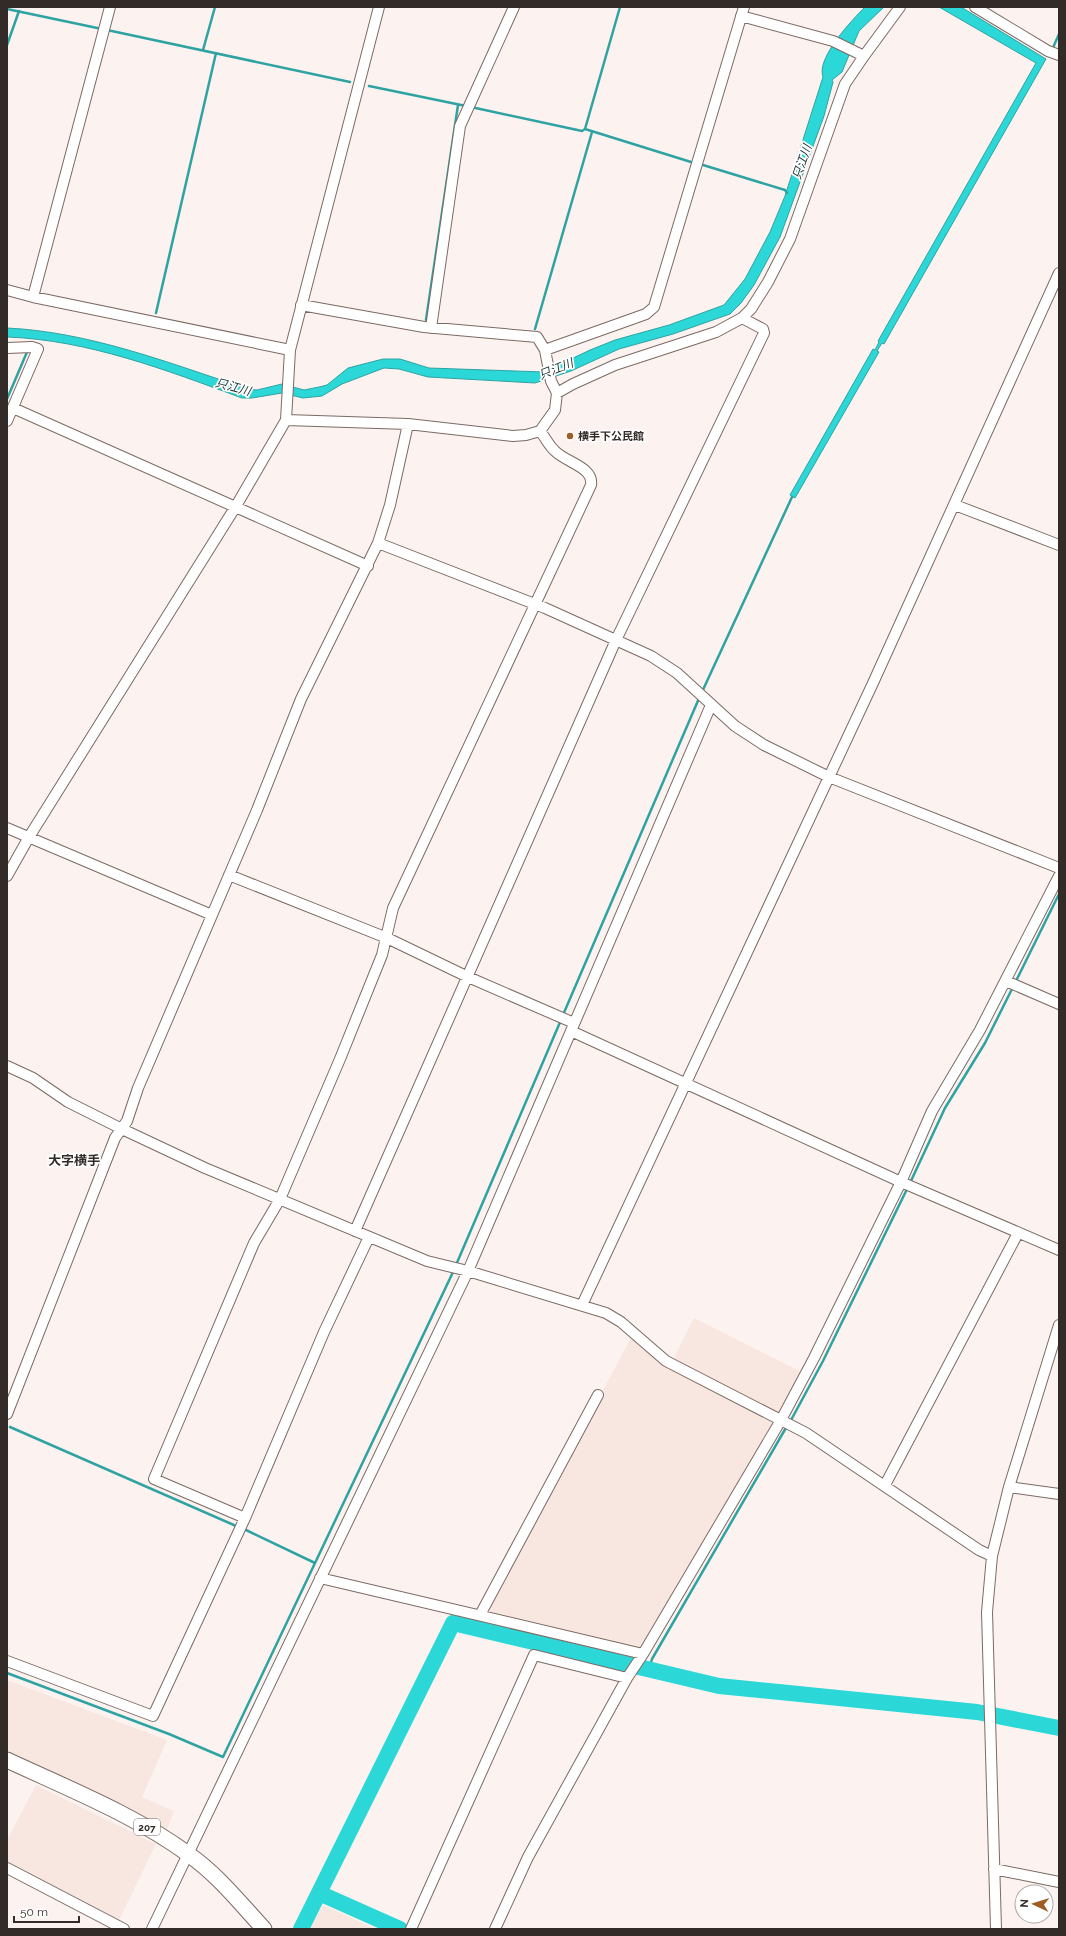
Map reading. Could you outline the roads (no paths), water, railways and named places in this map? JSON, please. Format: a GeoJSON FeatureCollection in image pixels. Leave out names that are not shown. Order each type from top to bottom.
{"type":"FeatureCollection","features":[{"type":"Feature","properties":{"kind":"highway","name":"207"},"geometry":{"type":"LineString","coordinates":[[7,1760],[147,1827],[189,1854],[226,1887],[264,1929]]}},
{"type":"Feature","properties":{"kind":"street"},"geometry":{"type":"LineString","coordinates":[[33,297],[110,7]]}},
{"type":"Feature","properties":{"kind":"street"},"geometry":{"type":"LineString","coordinates":[[7,876],[29,836],[236,506],[286,420],[290,350],[379,7]]}},
{"type":"Feature","properties":{"kind":"street"},"geometry":{"type":"LineString","coordinates":[[431,328],[460,126],[470,107],[514,7]]}},
{"type":"Feature","properties":{"kind":"street"},"geometry":{"type":"LineString","coordinates":[[557,393],[615,365],[716,332],[742,318],[768,282],[790,239],[845,84],[900,7]]}},
{"type":"Feature","properties":{"kind":"street"},"geometry":{"type":"LineString","coordinates":[[975,7],[1055,52]]}},
{"type":"Feature","properties":{"kind":"street"},"geometry":{"type":"LineString","coordinates":[[545,350],[646,314],[654,307],[742,12],[832,41],[864,56]]}},
{"type":"Feature","properties":{"kind":"street"},"geometry":{"type":"LineString","coordinates":[[582,1304],[955,505],[1059,273]]}},
{"type":"Feature","properties":{"kind":"street"},"geometry":{"type":"LineString","coordinates":[[7,290],[33,297],[290,350]]}},
{"type":"Feature","properties":{"kind":"street"},"geometry":{"type":"LineString","coordinates":[[286,420],[408,424],[513,436],[526,435],[540,431],[555,410],[557,393],[551,381],[545,350],[537,336],[431,328],[301,305]]}},
{"type":"Feature","properties":{"kind":"street"},"geometry":{"type":"LineString","coordinates":[[355,1231],[616,640],[764,333],[763,329],[742,318]]}},
{"type":"Feature","properties":{"kind":"street"},"geometry":{"type":"LineString","coordinates":[[7,348],[32,347],[38,349],[7,421]]}},
{"type":"Feature","properties":{"kind":"street"},"geometry":{"type":"LineString","coordinates":[[13,408],[368,566]]}},
{"type":"Feature","properties":{"kind":"street"},"geometry":{"type":"LineString","coordinates":[[7,1414],[116,1138],[127,1120],[138,1088],[229,875],[301,699],[368,566],[378,543],[390,506],[408,424]]}},
{"type":"Feature","properties":{"kind":"street"},"geometry":{"type":"LineString","coordinates":[[245,1518],[154,1479],[254,1243],[280,1199],[340,1059],[382,955],[393,908],[536,605],[592,481],[588,472],[566,460],[554,451],[540,431]]}},
{"type":"Feature","properties":{"kind":"street"},"geometry":{"type":"LineString","coordinates":[[955,505],[1059,545]]}},
{"type":"Feature","properties":{"kind":"street"},"geometry":{"type":"LineString","coordinates":[[378,543],[536,605],[651,656],[677,673],[735,726],[764,745],[829,777],[1059,868]]}},
{"type":"Feature","properties":{"kind":"street"},"geometry":{"type":"LineString","coordinates":[[152,1929],[320,1578],[571,1025],[709,703]]}},
{"type":"Feature","properties":{"kind":"street"},"geometry":{"type":"LineString","coordinates":[[7,828],[29,836],[212,915]]}},
{"type":"Feature","properties":{"kind":"street"},"geometry":{"type":"LineString","coordinates":[[229,875],[387,938],[468,977],[557,1015],[571,1025],[685,1083],[901,1182],[1059,1250]]}},
{"type":"Feature","properties":{"kind":"street"},"geometry":{"type":"LineString","coordinates":[[495,1929],[528,1857],[627,1678],[643,1654],[781,1420],[814,1358],[901,1182],[932,1111],[980,1030],[1059,876]]}},
{"type":"Feature","properties":{"kind":"street"},"geometry":{"type":"LineString","coordinates":[[1006,981],[1059,1004]]}},
{"type":"Feature","properties":{"kind":"street"},"geometry":{"type":"LineString","coordinates":[[7,1066],[33,1078],[68,1102],[205,1168],[427,1261],[582,1304],[606,1313],[621,1322],[666,1361],[793,1425],[979,1550],[992,1556]]}},
{"type":"Feature","properties":{"kind":"street"},"geometry":{"type":"LineString","coordinates":[[884,1485],[1018,1233]]}},
{"type":"Feature","properties":{"kind":"street"},"geometry":{"type":"LineString","coordinates":[[7,1661],[153,1716],[245,1518],[324,1332],[369,1237]]}},
{"type":"Feature","properties":{"kind":"street"},"geometry":{"type":"LineString","coordinates":[[996,1929],[987,1612],[992,1556],[1009,1487],[1059,1325]]}},
{"type":"Feature","properties":{"kind":"street"},"geometry":{"type":"LineString","coordinates":[[480,1615],[598,1395]]}},
{"type":"Feature","properties":{"kind":"street"},"geometry":{"type":"LineString","coordinates":[[1009,1487],[1059,1494]]}},
{"type":"Feature","properties":{"kind":"street"},"geometry":{"type":"LineString","coordinates":[[320,1578],[643,1654]]}},
{"type":"Feature","properties":{"kind":"street"},"geometry":{"type":"LineString","coordinates":[[411,1929],[534,1655],[627,1678]]}},
{"type":"Feature","properties":{"kind":"street"},"geometry":{"type":"LineString","coordinates":[[7,1868],[124,1929]]}},
{"type":"Feature","properties":{"kind":"street"},"geometry":{"type":"LineString","coordinates":[[994,1869],[1059,1882]]}},
{"type":"Feature","properties":{"kind":"water","name":"只江川"},"geometry":{"type":"Polygon","coordinates":[[[865,7],[884,7],[859,31],[842,72],[832,80],[833,82],[824,116],[780,237],[754,285],[741,303],[730,314],[673,334],[619,349],[571,371],[535,383],[428,377],[399,369],[384,368],[342,384],[322,396],[303,398],[282,393],[252,398],[242,398],[156,367],[97,350],[37,339],[7,337],[7,328],[69,336],[129,350],[248,389],[257,390],[282,384],[304,390],[327,385],[348,368],[383,359],[400,359],[429,368],[544,372],[615,340],[669,325],[724,305],[745,279],[770,232],[785,196],[823,77],[822,69],[825,60],[836,40],[865,7]]]}},
{"type":"Feature","properties":{"kind":"water"},"geometry":{"type":"Polygon","coordinates":[[[939,7],[961,7],[1046,59],[884,344],[882,343],[877,351],[879,352],[795,498],[790,495],[873,349],[875,350],[879,342],[878,341],[1036,63],[939,7]]]}},
{"type":"Feature","properties":{"kind":"waterway"},"geometry":{"type":"LineString","coordinates":[[203,50],[215,7]]}},
{"type":"Feature","properties":{"kind":"waterway"},"geometry":{"type":"LineString","coordinates":[[471,107],[582,131],[585,129],[620,7]]}},
{"type":"Feature","properties":{"kind":"waterway"},"geometry":{"type":"LineString","coordinates":[[7,9],[102,29]]}},
{"type":"Feature","properties":{"kind":"waterway"},"geometry":{"type":"LineString","coordinates":[[7,45],[19,11]]}},
{"type":"Feature","properties":{"kind":"waterway"},"geometry":{"type":"LineString","coordinates":[[107,30],[350,82]]}},
{"type":"Feature","properties":{"kind":"waterway"},"geometry":{"type":"LineString","coordinates":[[1052,50],[1059,34]]}},
{"type":"Feature","properties":{"kind":"waterway"},"geometry":{"type":"LineString","coordinates":[[156,313],[216,53]]}},
{"type":"Feature","properties":{"kind":"waterway"},"geometry":{"type":"LineString","coordinates":[[369,86],[466,106]]}},
{"type":"Feature","properties":{"kind":"waterway"},"geometry":{"type":"LineString","coordinates":[[426,320],[458,105]]}},
{"type":"Feature","properties":{"kind":"waterway"},"geometry":{"type":"LineString","coordinates":[[585,129],[691,162]]}},
{"type":"Feature","properties":{"kind":"waterway"},"geometry":{"type":"LineString","coordinates":[[535,329],[592,132]]}},
{"type":"Feature","properties":{"kind":"waterway"},"geometry":{"type":"LineString","coordinates":[[703,165],[785,190],[787,193]]}},
{"type":"Feature","properties":{"kind":"waterway"},"geometry":{"type":"LineString","coordinates":[[7,399],[27,352]]}},
{"type":"Feature","properties":{"kind":"waterway"},"geometry":{"type":"LineString","coordinates":[[702,692],[792,497]]}},
{"type":"Feature","properties":{"kind":"waterway"},"geometry":{"type":"LineString","coordinates":[[563,1015],[700,696]]}},
{"type":"Feature","properties":{"kind":"waterway"},"geometry":{"type":"LineString","coordinates":[[1015,983],[1059,894]]}},
{"type":"Feature","properties":{"kind":"waterway"},"geometry":{"type":"LineString","coordinates":[[910,1183],[945,1108],[985,1043],[1013,987]]}},
{"type":"Feature","properties":{"kind":"waterway"},"geometry":{"type":"LineString","coordinates":[[456,1265],[561,1020]]}},
{"type":"Feature","properties":{"kind":"waterway"},"geometry":{"type":"LineString","coordinates":[[790,1422],[823,1361],[908,1187]]}},
{"type":"Feature","properties":{"kind":"waterway"},"geometry":{"type":"LineString","coordinates":[[7,1673],[169,1734],[223,1757],[454,1270]]}},
{"type":"Feature","properties":{"kind":"waterway"},"geometry":{"type":"LineString","coordinates":[[649,1669],[652,1659],[787,1426]]}},
{"type":"Feature","properties":{"kind":"waterway"},"geometry":{"type":"LineString","coordinates":[[10,1427],[236,1526]]}},
{"type":"Feature","properties":{"kind":"waterway"},"geometry":{"type":"LineString","coordinates":[[246,1530],[315,1563]]}},
{"type":"Feature","properties":{"kind":"waterway"},"geometry":{"type":"LineString","coordinates":[[301,1929],[453,1623],[719,1686],[977,1712],[1059,1728]]}},
{"type":"Feature","properties":{"kind":"waterway"},"geometry":{"type":"LineString","coordinates":[[319,1893],[400,1929]]}},
{"type":"Feature","properties":{"kind":"place","name":"横手下公民館"},"geometry":{"type":"Point","coordinates":[570,436]}},
{"type":"Feature","properties":{"kind":"district","name":"大字横手"},"geometry":{"type":"Point","coordinates":[74,1160]}}]}
